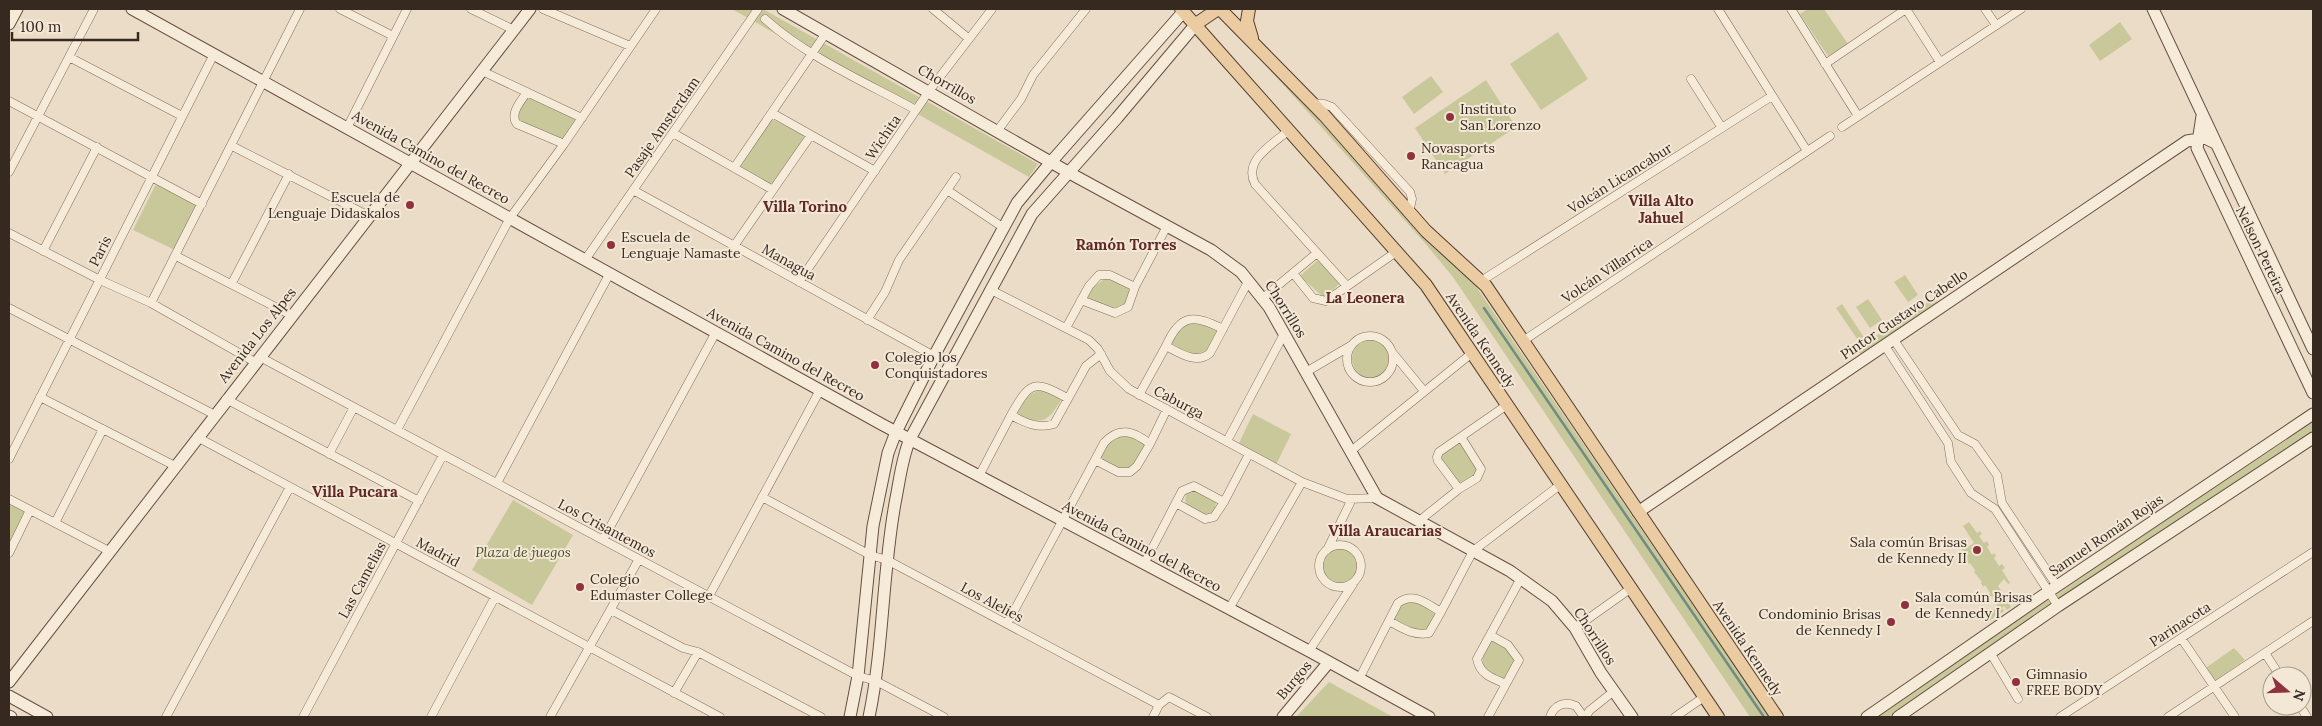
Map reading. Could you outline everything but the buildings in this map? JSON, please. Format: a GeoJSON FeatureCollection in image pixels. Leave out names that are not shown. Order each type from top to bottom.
{"type":"FeatureCollection","features":[{"type":"Feature","properties":{"kind":"main road"},"geometry":{"type":"LineString","coordinates":[[1196,24],[1219,9]]}},
{"type":"Feature","properties":{"kind":"main road","name":"Avenida Kennedy"},"geometry":{"type":"LineString","coordinates":[[1219,9],[1312,103],[1363,158],[1408,213],[1481,281],[1777,717]]}},
{"type":"Feature","properties":{"kind":"main road"},"geometry":{"type":"LineString","coordinates":[[1249,9],[1247,24],[1254,43]]}},
{"type":"Feature","properties":{"kind":"main road","name":"Avenida Kennedy"},"geometry":{"type":"LineString","coordinates":[[1184,10],[1426,285],[1718,717]]}},
{"type":"Feature","properties":{"kind":"street"},"geometry":{"type":"LineString","coordinates":[[9,24],[16,9]]}},
{"type":"Feature","properties":{"kind":"street"},"geometry":{"type":"LineString","coordinates":[[9,172],[94,9]]}},
{"type":"Feature","properties":{"kind":"street","name":"Avenida Camino del Recreo"},"geometry":{"type":"LineString","coordinates":[[132,9],[896,432],[1429,717]]}},
{"type":"Feature","properties":{"kind":"street"},"geometry":{"type":"LineString","coordinates":[[151,303],[300,9]]}},
{"type":"Feature","properties":{"kind":"street"},"geometry":{"type":"LineString","coordinates":[[340,9],[393,36]]}},
{"type":"Feature","properties":{"kind":"street"},"geometry":{"type":"LineString","coordinates":[[347,128],[407,9]]}},
{"type":"Feature","properties":{"kind":"street"},"geometry":{"type":"LineString","coordinates":[[471,9],[514,30]]}},
{"type":"Feature","properties":{"kind":"street","name":"Avenida Los Alpes"},"geometry":{"type":"LineString","coordinates":[[9,682],[291,315],[530,9]]}},
{"type":"Feature","properties":{"kind":"street"},"geometry":{"type":"LineString","coordinates":[[543,9],[630,46]]}},
{"type":"Feature","properties":{"kind":"street"},"geometry":{"type":"LineString","coordinates":[[397,430],[510,218],[564,144],[656,9]]}},
{"type":"Feature","properties":{"kind":"street","name":"Pasaje Amsterdam"},"geometry":{"type":"LineString","coordinates":[[585,260],[758,9]]}},
{"type":"Feature","properties":{"kind":"street","name":"Chorrillos"},"geometry":{"type":"LineString","coordinates":[[783,9],[998,130],[1068,172],[1224,258],[1249,280],[1263,298],[1377,498],[1521,578],[1552,601],[1575,628],[1614,692],[1632,717]]}},
{"type":"Feature","properties":{"kind":"street"},"geometry":{"type":"LineString","coordinates":[[933,9],[968,38]]}},
{"type":"Feature","properties":{"kind":"street","name":"Wichita"},"geometry":{"type":"LineString","coordinates":[[799,282],[929,91],[992,9]]}},
{"type":"Feature","properties":{"kind":"street"},"geometry":{"type":"LineString","coordinates":[[998,130],[1021,99],[1033,76],[1086,9]]}},
{"type":"Feature","properties":{"kind":"street"},"geometry":{"type":"LineString","coordinates":[[1718,9],[1807,151]]}},
{"type":"Feature","properties":{"kind":"street"},"geometry":{"type":"LineString","coordinates":[[1825,64],[1906,9],[1940,62]]}},
{"type":"Feature","properties":{"kind":"street"},"geometry":{"type":"LineString","coordinates":[[1985,9],[1996,25]]}},
{"type":"Feature","properties":{"kind":"street"},"geometry":{"type":"LineString","coordinates":[[1842,126],[2020,9]]}},
{"type":"Feature","properties":{"kind":"street","name":"Nelson Pereira"},"geometry":{"type":"LineString","coordinates":[[2153,9],[2313,349]]}},
{"type":"Feature","properties":{"kind":"street"},"geometry":{"type":"LineString","coordinates":[[850,717],[858,676],[878,494],[888,453],[896,432],[934,356],[1018,203],[1051,162],[1184,10]]}},
{"type":"Feature","properties":{"kind":"street"},"geometry":{"type":"LineString","coordinates":[[1795,10],[1825,64],[1858,116]]}},
{"type":"Feature","properties":{"kind":"street"},"geometry":{"type":"LineString","coordinates":[[765,19],[783,34],[813,53],[916,110]]}},
{"type":"Feature","properties":{"kind":"street"},"geometry":{"type":"LineString","coordinates":[[869,717],[876,681],[889,536],[904,458],[910,439],[1032,214],[1196,24]]}},
{"type":"Feature","properties":{"kind":"street"},"geometry":{"type":"LineString","coordinates":[[734,168],[826,33]]}},
{"type":"Feature","properties":{"kind":"street","name":"Paris"},"geometry":{"type":"LineString","coordinates":[[9,459],[214,54]]}},
{"type":"Feature","properties":{"kind":"street"},"geometry":{"type":"LineString","coordinates":[[69,57],[182,116]]}},
{"type":"Feature","properties":{"kind":"street"},"geometry":{"type":"LineString","coordinates":[[1141,60],[1147,68],[1155,72]]}},
{"type":"Feature","properties":{"kind":"street"},"geometry":{"type":"LineString","coordinates":[[482,71],[582,118]]}},
{"type":"Feature","properties":{"kind":"street"},"geometry":{"type":"LineString","coordinates":[[1691,79],[1722,128]]}},
{"type":"Feature","properties":{"kind":"street"},"geometry":{"type":"LineString","coordinates":[[527,92],[514,115],[514,120],[518,124],[564,144]]}},
{"type":"Feature","properties":{"kind":"street","name":"Volcán Licancabur"},"geometry":{"type":"LineString","coordinates":[[1481,281],[1772,96]]}},
{"type":"Feature","properties":{"kind":"street"},"geometry":{"type":"LineString","coordinates":[[9,101],[202,204]]}},
{"type":"Feature","properties":{"kind":"street"},"geometry":{"type":"LineString","coordinates":[[772,112],[875,171]]}},
{"type":"Feature","properties":{"kind":"street","name":"Nelson Pereira"},"geometry":{"type":"LineString","coordinates":[[2202,116],[2192,139],[2198,148],[2218,195],[2313,394]]}},
{"type":"Feature","properties":{"kind":"street"},"geometry":{"type":"LineString","coordinates":[[1289,130],[1256,159],[1251,168],[1251,174],[1255,184],[1347,286]]}},
{"type":"Feature","properties":{"kind":"street"},"geometry":{"type":"LineString","coordinates":[[672,133],[773,190]]}},
{"type":"Feature","properties":{"kind":"street"},"geometry":{"type":"LineString","coordinates":[[734,246],[811,135]]}},
{"type":"Feature","properties":{"kind":"street","name":"Volcán Villarrica"},"geometry":{"type":"LineString","coordinates":[[1523,342],[1830,136]]}},
{"type":"Feature","properties":{"kind":"street"},"geometry":{"type":"LineString","coordinates":[[2192,139],[2207,138],[2215,142]]}},
{"type":"Feature","properties":{"kind":"street","name":"Pintor Gustavo Cabello"},"geometry":{"type":"LineString","coordinates":[[1638,512],[2192,139]]}},
{"type":"Feature","properties":{"kind":"street"},"geometry":{"type":"LineString","coordinates":[[232,146],[369,216]]}},
{"type":"Feature","properties":{"kind":"street"},"geometry":{"type":"LineString","coordinates":[[43,251],[97,147]]}},
{"type":"Feature","properties":{"kind":"street"},"geometry":{"type":"LineString","coordinates":[[2208,172],[2220,172],[2225,164]]}},
{"type":"Feature","properties":{"kind":"street"},"geometry":{"type":"LineString","coordinates":[[232,283],[289,174]]}},
{"type":"Feature","properties":{"kind":"street"},"geometry":{"type":"LineString","coordinates":[[867,320],[885,292],[899,260],[956,177]]}},
{"type":"Feature","properties":{"kind":"street"},"geometry":{"type":"LineString","coordinates":[[2218,195],[2226,186],[2237,189]]}},
{"type":"Feature","properties":{"kind":"street","name":"Managua"},"geometry":{"type":"LineString","coordinates":[[633,190],[934,356]]}},
{"type":"Feature","properties":{"kind":"street"},"geometry":{"type":"LineString","coordinates":[[947,190],[1004,228]]}},
{"type":"Feature","properties":{"kind":"street"},"geometry":{"type":"LineString","coordinates":[[1081,300],[1115,313],[1128,307],[1135,286],[1167,226]]}},
{"type":"Feature","properties":{"kind":"street","name":"Los Crisantemos"},"geometry":{"type":"LineString","coordinates":[[9,233],[354,407],[858,676],[876,681],[944,717]]}},
{"type":"Feature","properties":{"kind":"street"},"geometry":{"type":"LineString","coordinates":[[1293,273],[1313,298],[1320,302],[1326,301],[1396,252]]}},
{"type":"Feature","properties":{"kind":"street"},"geometry":{"type":"LineString","coordinates":[[1263,298],[1317,253]]}},
{"type":"Feature","properties":{"kind":"street"},"geometry":{"type":"LineString","coordinates":[[176,256],[232,283],[291,315]]}},
{"type":"Feature","properties":{"kind":"street"},"geometry":{"type":"LineString","coordinates":[[2254,267],[2270,259]]}},
{"type":"Feature","properties":{"kind":"street"},"geometry":{"type":"LineString","coordinates":[[497,483],[610,273]]}},
{"type":"Feature","properties":{"kind":"street"},"geometry":{"type":"LineString","coordinates":[[1066,328],[1089,286],[1099,275],[1110,275],[1135,286]]}},
{"type":"Feature","properties":{"kind":"street"},"geometry":{"type":"LineString","coordinates":[[1166,346],[1194,358],[1202,358],[1210,353],[1249,280]]}},
{"type":"Feature","properties":{"kind":"street","name":"Caburga"},"geometry":{"type":"LineString","coordinates":[[991,290],[1089,340],[1118,380],[1139,395],[1302,482],[1331,494],[1352,499],[1377,498]]}},
{"type":"Feature","properties":{"kind":"street"},"geometry":{"type":"LineString","coordinates":[[9,308],[215,415]]}},
{"type":"Feature","properties":{"kind":"street"},"geometry":{"type":"LineString","coordinates":[[2280,323],[2297,318]]}},
{"type":"Feature","properties":{"kind":"street"},"geometry":{"type":"LineString","coordinates":[[1139,395],[1176,327],[1183,321],[1206,321],[1223,329]]}},
{"type":"Feature","properties":{"kind":"street"},"geometry":{"type":"LineString","coordinates":[[603,540],[716,332]]}},
{"type":"Feature","properties":{"kind":"street"},"geometry":{"type":"LineString","coordinates":[[1226,441],[1284,334]]}},
{"type":"Feature","properties":{"kind":"street"},"geometry":{"type":"LineString","coordinates":[[1306,372],[1361,338],[1374,336],[1385,341],[1424,392]]}},
{"type":"Feature","properties":{"kind":"street"},"geometry":{"type":"LineString","coordinates":[[1890,343],[1948,443],[1950,462],[1973,496],[1995,509],[2052,589]]}},
{"type":"Feature","properties":{"kind":"street"},"geometry":{"type":"LineString","coordinates":[[1890,343],[1958,435],[1976,444],[1997,475],[2002,503],[2052,589],[2058,606]]}},
{"type":"Feature","properties":{"kind":"street"},"geometry":{"type":"LineString","coordinates":[[1352,345],[1347,359],[1348,366],[1356,378],[1370,382],[1384,378],[1389,372],[1393,358],[1392,351]]}},
{"type":"Feature","properties":{"kind":"street"},"geometry":{"type":"LineString","coordinates":[[1351,451],[1472,353]]}},
{"type":"Feature","properties":{"kind":"street"},"geometry":{"type":"LineString","coordinates":[[1011,415],[1031,425],[1047,426],[1054,424],[1088,362],[1101,354]]}},
{"type":"Feature","properties":{"kind":"street"},"geometry":{"type":"LineString","coordinates":[[979,476],[1011,415],[1023,394],[1029,388],[1044,386],[1067,398]]}},
{"type":"Feature","properties":{"kind":"street"},"geometry":{"type":"LineString","coordinates":[[709,596],[820,390]]}},
{"type":"Feature","properties":{"kind":"street"},"geometry":{"type":"LineString","coordinates":[[40,397],[175,466]]}},
{"type":"Feature","properties":{"kind":"street"},"geometry":{"type":"LineString","coordinates":[[226,399],[419,501]]}},
{"type":"Feature","properties":{"kind":"street"},"geometry":{"type":"LineString","coordinates":[[1459,489],[1437,457],[1439,452],[1506,405]]}},
{"type":"Feature","properties":{"kind":"street"},"geometry":{"type":"LineString","coordinates":[[329,454],[354,407]]}},
{"type":"Feature","properties":{"kind":"street"},"geometry":{"type":"LineString","coordinates":[[1095,460],[1118,472],[1130,472],[1137,466],[1150,444],[1167,409]]}},
{"type":"Feature","properties":{"kind":"street","name":"Samuel Román Rojas"},"geometry":{"type":"LineString","coordinates":[[1867,717],[2052,589],[2271,444],[2313,414]]}},
{"type":"Feature","properties":{"kind":"street"},"geometry":{"type":"LineString","coordinates":[[55,523],[103,429]]}},
{"type":"Feature","properties":{"kind":"street"},"geometry":{"type":"LineString","coordinates":[[1007,624],[1104,443],[1116,433],[1131,432],[1150,444]]}},
{"type":"Feature","properties":{"kind":"street","name":"Madrid"},"geometry":{"type":"LineString","coordinates":[[197,437],[720,717]]}},
{"type":"Feature","properties":{"kind":"street"},"geometry":{"type":"LineString","coordinates":[[1419,522],[1459,489],[1477,478],[1481,469],[1461,437]]}},
{"type":"Feature","properties":{"kind":"street"},"geometry":{"type":"LineString","coordinates":[[1898,717],[2058,606],[2313,438]]}},
{"type":"Feature","properties":{"kind":"street"},"geometry":{"type":"LineString","coordinates":[[2271,444],[2281,459]]}},
{"type":"Feature","properties":{"kind":"street"},"geometry":{"type":"LineString","coordinates":[[1176,503],[1205,519],[1214,517],[1249,454]]}},
{"type":"Feature","properties":{"kind":"street","name":"Las Camelias"},"geometry":{"type":"LineString","coordinates":[[303,717],[444,455]]}},
{"type":"Feature","properties":{"kind":"street"},"geometry":{"type":"LineString","coordinates":[[1229,609],[1302,482]]}},
{"type":"Feature","properties":{"kind":"street"},"geometry":{"type":"LineString","coordinates":[[1389,621],[1416,634],[1429,633],[1473,551],[1560,485]]}},
{"type":"Feature","properties":{"kind":"street"},"geometry":{"type":"LineString","coordinates":[[1144,564],[1182,491],[1190,486],[1199,488],[1224,502]]}},
{"type":"Feature","properties":{"kind":"street"},"geometry":{"type":"LineString","coordinates":[[166,717],[290,487]]}},
{"type":"Feature","properties":{"kind":"street","name":"Los Alelies"},"geometry":{"type":"LineString","coordinates":[[762,497],[870,555],[887,560],[1159,705]]}},
{"type":"Feature","properties":{"kind":"street"},"geometry":{"type":"LineString","coordinates":[[1352,499],[1320,562],[1320,568],[1325,580],[1335,586],[1348,586],[1353,582]]}},
{"type":"Feature","properties":{"kind":"street"},"geometry":{"type":"LineString","coordinates":[[9,500],[110,551]]}},
{"type":"Feature","properties":{"kind":"street"},"geometry":{"type":"LineString","coordinates":[[9,553],[30,510]]}},
{"type":"Feature","properties":{"kind":"street"},"geometry":{"type":"LineString","coordinates":[[1309,652],[1360,571],[1360,558],[1345,546],[1332,547],[1327,550]]}},
{"type":"Feature","properties":{"kind":"street","name":"Parinacota"},"geometry":{"type":"LineString","coordinates":[[2060,717],[2313,552]]}},
{"type":"Feature","properties":{"kind":"street"},"geometry":{"type":"LineString","coordinates":[[550,717],[640,559]]}},
{"type":"Feature","properties":{"kind":"street"},"geometry":{"type":"LineString","coordinates":[[1506,684],[1486,676],[1478,666],[1477,658],[1521,578]]}},
{"type":"Feature","properties":{"kind":"street"},"geometry":{"type":"LineString","coordinates":[[1575,628],[1630,589]]}},
{"type":"Feature","properties":{"kind":"street"},"geometry":{"type":"LineString","coordinates":[[431,717],[495,597]]}},
{"type":"Feature","properties":{"kind":"street"},"geometry":{"type":"LineString","coordinates":[[1359,679],[1398,603],[1409,597],[1416,598],[1441,612]]}},
{"type":"Feature","properties":{"kind":"street"},"geometry":{"type":"LineString","coordinates":[[611,610],[683,648],[698,652],[821,717]]}},
{"type":"Feature","properties":{"kind":"street"},"geometry":{"type":"LineString","coordinates":[[2170,717],[2313,621]]}},
{"type":"Feature","properties":{"kind":"street"},"geometry":{"type":"LineString","coordinates":[[1488,717],[1519,660],[1508,645],[1490,635]]}},
{"type":"Feature","properties":{"kind":"street"},"geometry":{"type":"LineString","coordinates":[[2181,638],[2235,717]]}},
{"type":"Feature","properties":{"kind":"street"},"geometry":{"type":"LineString","coordinates":[[1966,649],[1977,663]]}},
{"type":"Feature","properties":{"kind":"street"},"geometry":{"type":"LineString","coordinates":[[674,693],[698,652]]}},
{"type":"Feature","properties":{"kind":"street"},"geometry":{"type":"LineString","coordinates":[[2265,653],[2273,666]]}},
{"type":"Feature","properties":{"kind":"street"},"geometry":{"type":"LineString","coordinates":[[1991,654],[2018,699]]}},
{"type":"Feature","properties":{"kind":"street","name":"Burgos"},"geometry":{"type":"LineString","coordinates":[[1283,717],[1329,662]]}},
{"type":"Feature","properties":{"kind":"street"},"geometry":{"type":"LineString","coordinates":[[1550,717],[1554,709],[1564,703],[1576,706],[1585,717],[1614,692]]}},
{"type":"Feature","properties":{"kind":"street"},"geometry":{"type":"LineString","coordinates":[[9,696],[47,717]]}},
{"type":"Feature","properties":{"kind":"street"},"geometry":{"type":"LineString","coordinates":[[1675,717],[1704,697]]}},
{"type":"Feature","properties":{"kind":"street"},"geometry":{"type":"LineString","coordinates":[[1152,717],[1165,698],[1172,698],[1207,717]]}},
{"type":"Feature","properties":{"kind":"street"},"geometry":{"type":"LineString","coordinates":[[1884,705],[1891,717]]}},
{"type":"Feature","properties":{"kind":"green space"},"geometry":{"type":"Polygon","coordinates":[[[732,9],[763,9],[1038,164],[1029,177],[732,9]]]}},
{"type":"Feature","properties":{"kind":"green space"},"geometry":{"type":"Polygon","coordinates":[[[1808,9],[1824,9],[1848,44],[1828,56],[1800,14],[1808,9]]]}},
{"type":"Feature","properties":{"kind":"green space"},"geometry":{"type":"Polygon","coordinates":[[[2120,22],[2132,39],[2100,61],[2089,45],[2120,22]]]}},
{"type":"Feature","properties":{"kind":"green space"},"geometry":{"type":"Polygon","coordinates":[[[1558,32],[1588,79],[1541,110],[1510,64],[1558,32]]]}},
{"type":"Feature","properties":{"kind":"green space"},"geometry":{"type":"Polygon","coordinates":[[[1258,52],[1441,251],[1473,282],[1769,717],[1750,717],[1453,277],[1256,54],[1258,52]]]}},
{"type":"Feature","properties":{"kind":"green space"},"geometry":{"type":"Polygon","coordinates":[[[1431,76],[1443,92],[1414,114],[1402,97],[1431,76]]]}},
{"type":"Feature","properties":{"kind":"green space"},"geometry":{"type":"Polygon","coordinates":[[[1486,80],[1516,127],[1445,174],[1415,128],[1486,80]]]}},
{"type":"Feature","properties":{"kind":"green space"},"geometry":{"type":"Polygon","coordinates":[[[527,96],[577,116],[563,143],[519,122],[514,112],[527,96]]]}},
{"type":"Feature","properties":{"kind":"green space"},"geometry":{"type":"Polygon","coordinates":[[[770,120],[774,120],[803,135],[804,139],[773,184],[755,178],[740,166],[770,120]]]}},
{"type":"Feature","properties":{"kind":"green space"},"geometry":{"type":"Polygon","coordinates":[[[156,184],[200,206],[177,251],[133,230],[156,184]]]}},
{"type":"Feature","properties":{"kind":"green space"},"geometry":{"type":"Polygon","coordinates":[[[1318,260],[1341,282],[1326,297],[1322,296],[1300,276],[1318,260]]]}},
{"type":"Feature","properties":{"kind":"green space"},"geometry":{"type":"Polygon","coordinates":[[[1905,275],[1918,295],[1908,302],[1894,282],[1905,275]]]}},
{"type":"Feature","properties":{"kind":"green space"},"geometry":{"type":"Polygon","coordinates":[[[1106,278],[1133,289],[1125,305],[1115,310],[1086,299],[1092,288],[1106,278]]]}},
{"type":"Feature","properties":{"kind":"green space"},"geometry":{"type":"Polygon","coordinates":[[[1934,298],[1938,303],[1861,355],[1857,350],[1862,346],[1836,308],[1842,304],[1867,342],[1934,298]]]}},
{"type":"Feature","properties":{"kind":"green space"},"geometry":{"type":"Polygon","coordinates":[[[1868,299],[1882,320],[1870,328],[1856,307],[1868,299]]]}},
{"type":"Feature","properties":{"kind":"green space"},"geometry":{"type":"Polygon","coordinates":[[[1190,323],[1205,324],[1219,330],[1205,354],[1194,356],[1169,345],[1178,329],[1190,323]]]}},
{"type":"Feature","properties":{"kind":"green space"},"geometry":{"type":"Polygon","coordinates":[[[1371,340],[1385,345],[1390,359],[1385,373],[1371,378],[1357,373],[1352,359],[1357,345],[1371,340]]]}},
{"type":"Feature","properties":{"kind":"green space"},"geometry":{"type":"Polygon","coordinates":[[[1038,390],[1063,397],[1049,416],[1039,421],[1016,414],[1027,397],[1038,390]]]}},
{"type":"Feature","properties":{"kind":"green space"},"geometry":{"type":"Polygon","coordinates":[[[1253,414],[1291,434],[1275,467],[1237,447],[1253,414]]]}},
{"type":"Feature","properties":{"kind":"green space"},"geometry":{"type":"Polygon","coordinates":[[[2313,422],[2313,432],[1889,717],[1873,717],[2313,422]]]}},
{"type":"Feature","properties":{"kind":"green space"},"geometry":{"type":"Polygon","coordinates":[[[1131,434],[1146,444],[1135,464],[1129,470],[1119,469],[1099,460],[1110,441],[1131,434]]]}},
{"type":"Feature","properties":{"kind":"green space"},"geometry":{"type":"Polygon","coordinates":[[[1460,440],[1478,469],[1478,473],[1459,487],[1440,460],[1441,453],[1460,440]]]}},
{"type":"Feature","properties":{"kind":"green space"},"geometry":{"type":"Polygon","coordinates":[[[1194,490],[1216,502],[1214,514],[1205,517],[1188,507],[1185,500],[1186,494],[1194,490]]]}},
{"type":"Feature","properties":{"kind":"green space","name":"Plaza de juegos"},"geometry":{"type":"Polygon","coordinates":[[[513,500],[573,535],[532,605],[472,570],[513,500]]]}},
{"type":"Feature","properties":{"kind":"green space"},"geometry":{"type":"Polygon","coordinates":[[[9,502],[25,510],[26,514],[9,546],[9,502]]]}},
{"type":"Feature","properties":{"kind":"green space"},"geometry":{"type":"Polygon","coordinates":[[[1969,522],[1977,533],[1980,531],[1982,534],[1979,536],[1984,543],[1987,541],[1989,545],[1987,547],[1992,555],[1994,553],[1996,556],[1994,558],[1999,566],[2002,564],[2005,568],[2002,570],[2010,583],[2008,584],[2004,579],[1998,586],[2011,607],[2007,610],[2004,606],[2002,608],[2004,611],[1986,623],[1984,620],[1987,618],[1984,614],[1996,608],[1997,604],[1992,596],[1988,595],[1990,593],[1985,585],[1983,587],[1982,582],[1970,563],[1968,564],[1966,560],[1968,559],[1960,546],[1963,544],[1966,548],[1974,543],[1963,526],[1969,522]]]}},
{"type":"Feature","properties":{"kind":"green space"},"geometry":{"type":"Polygon","coordinates":[[[1340,547],[1353,553],[1359,566],[1353,579],[1340,585],[1327,579],[1321,566],[1327,553],[1340,547]]]}},
{"type":"Feature","properties":{"kind":"green space"},"geometry":{"type":"Polygon","coordinates":[[[1415,600],[1437,612],[1427,631],[1416,632],[1392,620],[1401,606],[1406,602],[1415,600]]]}},
{"type":"Feature","properties":{"kind":"green space"},"geometry":{"type":"Polygon","coordinates":[[[1491,640],[1506,647],[1516,660],[1505,680],[1485,669],[1483,665],[1484,655],[1491,640]]]}},
{"type":"Feature","properties":{"kind":"green space"},"geometry":{"type":"Polygon","coordinates":[[[2234,648],[2245,660],[2213,682],[2204,669],[2234,648]]]}},
{"type":"Feature","properties":{"kind":"green space"},"geometry":{"type":"Polygon","coordinates":[[[1329,682],[1393,717],[1296,717],[1329,682]]]}},
{"type":"Feature","properties":{"kind":"waterway"},"geometry":{"type":"LineString","coordinates":[[1484,308],[1764,717]]}},
{"type":"Feature","properties":{"kind":"place","name":"Instituto San Lorenzo"},"geometry":{"type":"Point","coordinates":[1450,117]}},
{"type":"Feature","properties":{"kind":"place","name":"Novasports Rancagua"},"geometry":{"type":"Point","coordinates":[1411,156]}},
{"type":"Feature","properties":{"kind":"place","name":"Escuela de Lenguaje Didaskalos"},"geometry":{"type":"Point","coordinates":[410,205]}},
{"type":"Feature","properties":{"kind":"place","name":"Escuela de Lenguaje Namaste"},"geometry":{"type":"Point","coordinates":[611,245]}},
{"type":"Feature","properties":{"kind":"place","name":"Colegio los Conquistadores"},"geometry":{"type":"Point","coordinates":[875,365]}},
{"type":"Feature","properties":{"kind":"place","name":"Sala común Brisas de Kennedy II"},"geometry":{"type":"Point","coordinates":[1977,550]}},
{"type":"Feature","properties":{"kind":"place","name":"Colegio Edumaster College"},"geometry":{"type":"Point","coordinates":[580,587]}},
{"type":"Feature","properties":{"kind":"place","name":"Sala común Brisas de Kennedy I"},"geometry":{"type":"Point","coordinates":[1905,605]}},
{"type":"Feature","properties":{"kind":"place","name":"Condominio Brisas de Kennedy I"},"geometry":{"type":"Point","coordinates":[1891,622]}},
{"type":"Feature","properties":{"kind":"place","name":"Gimnasio FREE BODY"},"geometry":{"type":"Point","coordinates":[2016,682]}},
{"type":"Feature","properties":{"kind":"district","name":"Villa Torino"},"geometry":{"type":"Point","coordinates":[805,206]}},
{"type":"Feature","properties":{"kind":"district","name":"Villa Alto Jahuel"},"geometry":{"type":"Point","coordinates":[1661,208]}},
{"type":"Feature","properties":{"kind":"district","name":"Ramón Torres"},"geometry":{"type":"Point","coordinates":[1126,244]}},
{"type":"Feature","properties":{"kind":"district","name":"La Leonera"},"geometry":{"type":"Point","coordinates":[1365,297]}},
{"type":"Feature","properties":{"kind":"district","name":"Villa Pucara"},"geometry":{"type":"Point","coordinates":[355,491]}},
{"type":"Feature","properties":{"kind":"district","name":"Villa Araucarias"},"geometry":{"type":"Point","coordinates":[1385,530]}}]}
